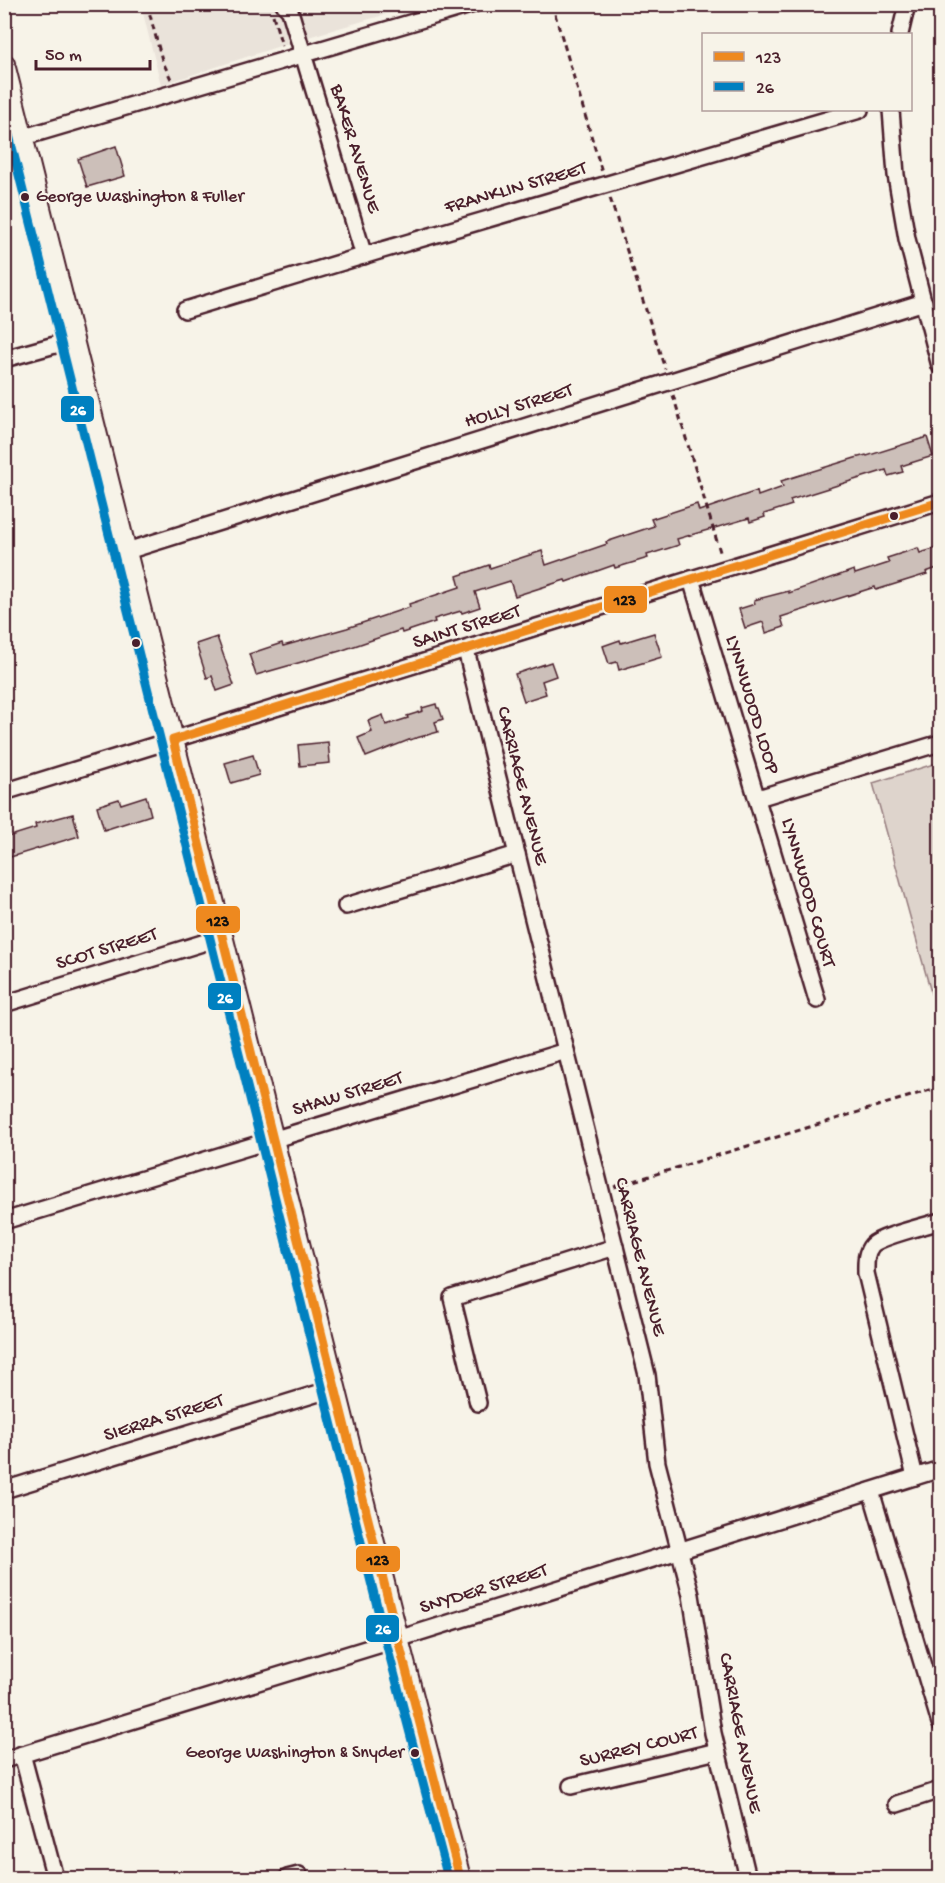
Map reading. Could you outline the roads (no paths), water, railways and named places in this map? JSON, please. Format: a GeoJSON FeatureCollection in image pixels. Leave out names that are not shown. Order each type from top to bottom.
{"type":"FeatureCollection","features":[{"type":"Feature","properties":{"kind":"main road"},"geometry":{"type":"LineString","coordinates":[[4,64],[14,141],[73,340],[398,1640],[460,1878]]}},
{"type":"Feature","properties":{"kind":"street"},"geometry":{"type":"LineString","coordinates":[[14,141],[474,4]]}},
{"type":"Feature","properties":{"kind":"street"},"geometry":{"type":"LineString","coordinates":[[900,33],[907,4]]}},
{"type":"Feature","properties":{"kind":"street","name":"BAKER AVENUE"},"geometry":{"type":"LineString","coordinates":[[278,7],[290,11],[364,255]]}},
{"type":"Feature","properties":{"kind":"street","name":"FRANKLIN STREET"},"geometry":{"type":"LineString","coordinates":[[185,310],[364,255],[857,111]]}},
{"type":"Feature","properties":{"kind":"street"},"geometry":{"type":"LineString","coordinates":[[891,111],[896,175],[907,239],[940,366]]}},
{"type":"Feature","properties":{"kind":"street","name":"HOLLY STREET"},"geometry":{"type":"LineString","coordinates":[[126,551],[924,302]]}},
{"type":"Feature","properties":{"kind":"street"},"geometry":{"type":"LineString","coordinates":[[4,359],[73,340]]}},
{"type":"Feature","properties":{"kind":"street","name":"SAINT STREET"},"geometry":{"type":"LineString","coordinates":[[4,792],[940,502]]}},
{"type":"Feature","properties":{"kind":"street","name":"LYNNWOOD LOOP"},"geometry":{"type":"LineString","coordinates":[[691,579],[758,798],[940,743]]}},
{"type":"Feature","properties":{"kind":"street","name":"CARRIAGE AVENUE"},"geometry":{"type":"LineString","coordinates":[[466,650],[647,1375],[657,1463],[697,1628],[708,1709],[748,1878]]}},
{"type":"Feature","properties":{"kind":"street","name":"LYNNWOOD COURT"},"geometry":{"type":"LineString","coordinates":[[758,798],[817,1000]]}},
{"type":"Feature","properties":{"kind":"street"},"geometry":{"type":"LineString","coordinates":[[346,906],[517,854]]}},
{"type":"Feature","properties":{"kind":"street","name":"SCOT STREET"},"geometry":{"type":"LineString","coordinates":[[4,1004],[222,937]]}},
{"type":"Feature","properties":{"kind":"street","name":"SHAW STREET"},"geometry":{"type":"LineString","coordinates":[[4,1221],[566,1051]]}},
{"type":"Feature","properties":{"kind":"street"},"geometry":{"type":"LineString","coordinates":[[915,1478],[866,1273],[866,1258],[872,1245],[886,1238],[940,1221]]}},
{"type":"Feature","properties":{"kind":"street"},"geometry":{"type":"LineString","coordinates":[[478,1403],[452,1298],[615,1247]]}},
{"type":"Feature","properties":{"kind":"street","name":"SIERRA STREET"},"geometry":{"type":"LineString","coordinates":[[4,1490],[335,1388]]}},
{"type":"Feature","properties":{"kind":"street","name":"SNYDER STREET"},"geometry":{"type":"LineString","coordinates":[[4,1760],[398,1640],[940,1469]]}},
{"type":"Feature","properties":{"kind":"street"},"geometry":{"type":"LineString","coordinates":[[871,1491],[940,1723]]}},
{"type":"Feature","properties":{"kind":"street","name":"SURREY COURT"},"geometry":{"type":"LineString","coordinates":[[571,1786],[717,1750]]}},
{"type":"Feature","properties":{"kind":"street"},"geometry":{"type":"LineString","coordinates":[[22,1754],[55,1878]]}},
{"type":"Feature","properties":{"kind":"street"},"geometry":{"type":"LineString","coordinates":[[897,1804],[940,1790]]}},
{"type":"Feature","properties":{"kind":"place","name":"George Washington & Fuller"},"geometry":{"type":"Point","coordinates":[25,197]}},
{"type":"Feature","properties":{"kind":"place","name":"George Washington & Snyder"},"geometry":{"type":"Point","coordinates":[415,1753]}}]}
